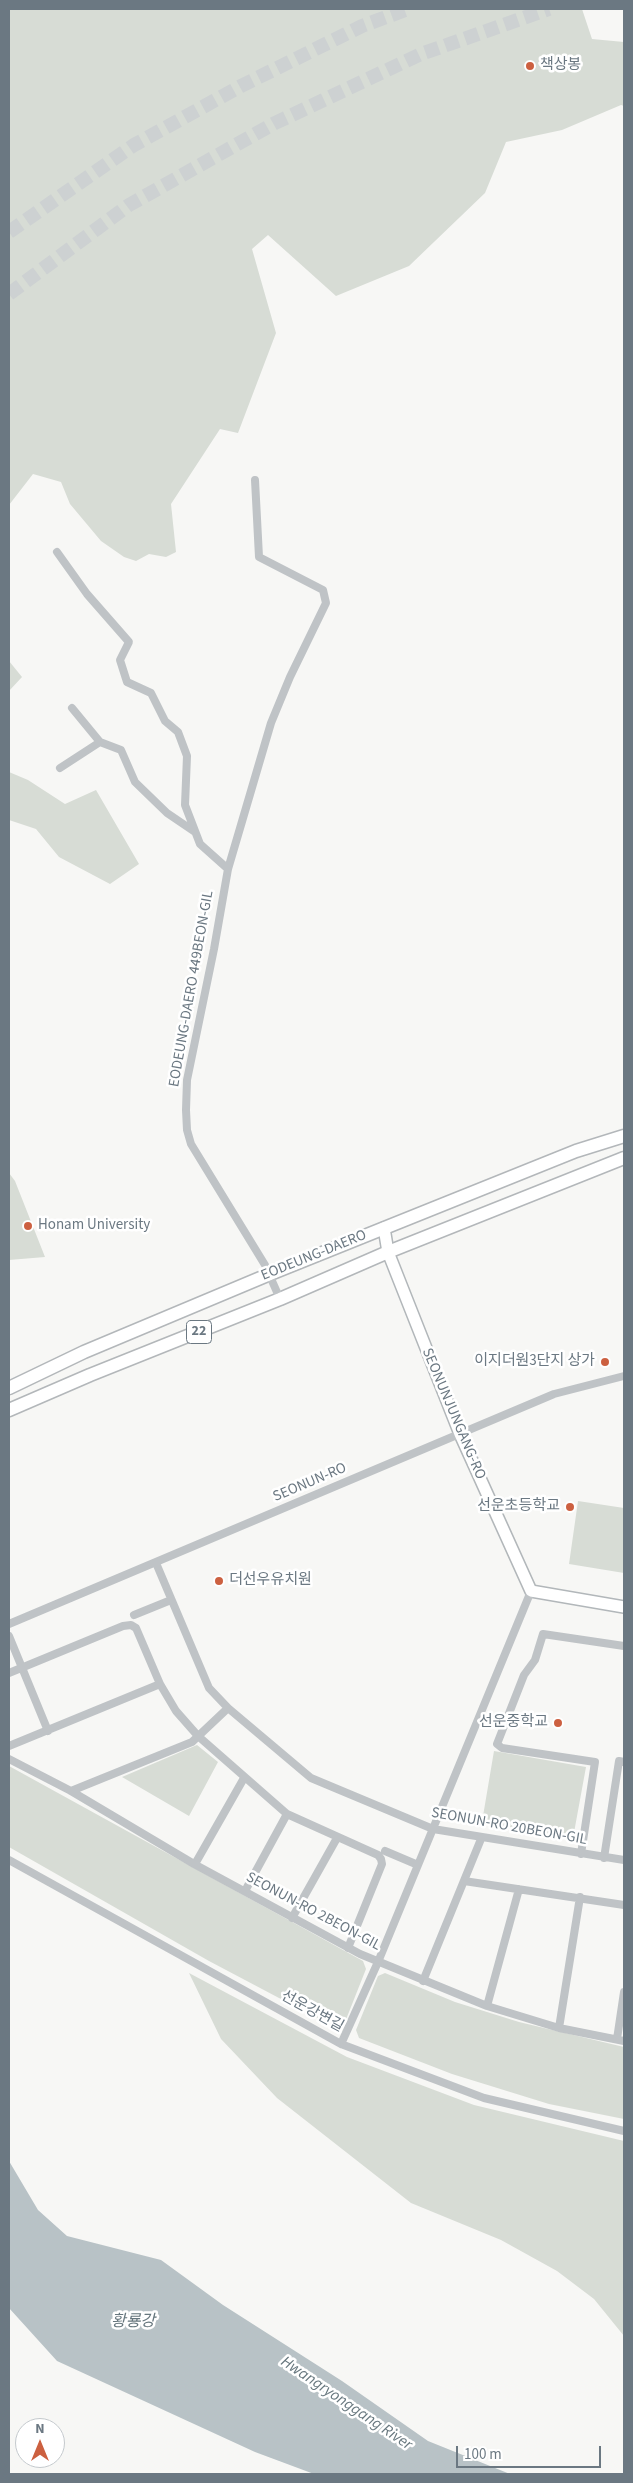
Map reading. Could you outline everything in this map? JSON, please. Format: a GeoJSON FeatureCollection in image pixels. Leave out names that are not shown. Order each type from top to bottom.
{"type":"FeatureCollection","features":[{"type":"Feature","properties":{"kind":"main road","name":"EODEUNG-DAERO"},"geometry":{"type":"LineString","coordinates":[[9,1388],[84,1352],[270,1274],[576,1151],[624,1136]]}},
{"type":"Feature","properties":{"kind":"main road","name":"EODEUNG-DAERO"},"geometry":{"type":"LineString","coordinates":[[9,1410],[280,1299],[388,1252],[624,1158]]}},
{"type":"Feature","properties":{"kind":"street","name":"EODEUNG-DAERO 449BEON-GIL"},"geometry":{"type":"LineString","coordinates":[[255,480],[258,557],[323,590],[326,603],[290,676],[271,723],[228,869],[214,949],[187,1080],[187,1130],[191,1144],[270,1274],[280,1299]]}},
{"type":"Feature","properties":{"kind":"street"},"geometry":{"type":"LineString","coordinates":[[57,552],[87,594],[128,642],[120,660],[128,682],[151,693],[165,721],[178,732],[187,756],[185,805],[200,844],[228,869]]}},
{"type":"Feature","properties":{"kind":"street"},"geometry":{"type":"LineString","coordinates":[[72,708],[100,742],[121,750],[135,782],[167,813],[195,832]]}},
{"type":"Feature","properties":{"kind":"street"},"geometry":{"type":"LineString","coordinates":[[60,768],[100,742]]}},
{"type":"Feature","properties":{"kind":"street","name":"SEONUNJUNGANG-RO"},"geometry":{"type":"LineString","coordinates":[[384,1228],[388,1252],[460,1434],[530,1591]]}},
{"type":"Feature","properties":{"kind":"street","name":"SEONUN-RO"},"geometry":{"type":"LineString","coordinates":[[9,1624],[554,1394],[624,1376]]}},
{"type":"Feature","properties":{"kind":"street","name":"SEONUN-RO 20BEON-GIL"},"geometry":{"type":"LineString","coordinates":[[156,1563],[209,1688],[228,1708],[311,1778],[433,1829],[481,1839],[624,1860]]}},
{"type":"Feature","properties":{"kind":"street"},"geometry":{"type":"LineString","coordinates":[[341,2044],[378,1962],[530,1591],[624,1607]]}},
{"type":"Feature","properties":{"kind":"street"},"geometry":{"type":"LineString","coordinates":[[134,1615],[171,1600]]}},
{"type":"Feature","properties":{"kind":"street"},"geometry":{"type":"LineString","coordinates":[[9,1673],[123,1626],[131,1625],[136,1628],[160,1684],[176,1711],[198,1736],[287,1814],[378,1855],[382,1864],[348,1948]]}},
{"type":"Feature","properties":{"kind":"street"},"geometry":{"type":"LineString","coordinates":[[581,1854],[595,1762],[502,1748],[497,1744],[524,1675],[535,1660],[543,1634],[624,1646]]}},
{"type":"Feature","properties":{"kind":"street"},"geometry":{"type":"LineString","coordinates":[[9,1636],[48,1731]]}},
{"type":"Feature","properties":{"kind":"street"},"geometry":{"type":"LineString","coordinates":[[9,1746],[160,1684]]}},
{"type":"Feature","properties":{"kind":"street"},"geometry":{"type":"LineString","coordinates":[[71,1791],[192,1742],[228,1708]]}},
{"type":"Feature","properties":{"kind":"street","name":"SEONUN-RO 2BEON-GIL"},"geometry":{"type":"LineString","coordinates":[[9,1759],[71,1791],[195,1864],[292,1918],[378,1962],[487,2006],[559,2028],[621,2040]]}},
{"type":"Feature","properties":{"kind":"street"},"geometry":{"type":"LineString","coordinates":[[604,1858],[619,1761],[624,1762]]}},
{"type":"Feature","properties":{"kind":"street"},"geometry":{"type":"LineString","coordinates":[[195,1864],[244,1778]]}},
{"type":"Feature","properties":{"kind":"street"},"geometry":{"type":"LineString","coordinates":[[245,1891],[287,1814]]}},
{"type":"Feature","properties":{"kind":"street"},"geometry":{"type":"LineString","coordinates":[[292,1918],[337,1838]]}},
{"type":"Feature","properties":{"kind":"street"},"geometry":{"type":"LineString","coordinates":[[423,1981],[481,1839]]}},
{"type":"Feature","properties":{"kind":"street"},"geometry":{"type":"LineString","coordinates":[[385,1851],[418,1865]]}},
{"type":"Feature","properties":{"kind":"street","name":"선운강변길"},"geometry":{"type":"LineString","coordinates":[[9,1860],[341,2044],[484,2098],[624,2131]]}},
{"type":"Feature","properties":{"kind":"street"},"geometry":{"type":"LineString","coordinates":[[464,1881],[624,1905]]}},
{"type":"Feature","properties":{"kind":"street"},"geometry":{"type":"LineString","coordinates":[[487,2006],[519,1889]]}},
{"type":"Feature","properties":{"kind":"street"},"geometry":{"type":"LineString","coordinates":[[559,2028],[580,1897]]}},
{"type":"Feature","properties":{"kind":"street"},"geometry":{"type":"LineString","coordinates":[[621,2040],[624,1992]]}},
{"type":"Feature","properties":{"kind":"shaded area"},"geometry":{"type":"Polygon","coordinates":[[[9,9],[582,9],[592,39],[624,42],[624,106],[621,105],[562,130],[506,142],[485,193],[409,266],[336,296],[268,235],[252,249],[276,333],[238,433],[220,429],[171,504],[176,552],[166,557],[149,554],[136,561],[124,557],[101,541],[70,504],[61,482],[33,474],[9,505],[9,9]]]}},
{"type":"Feature","properties":{"kind":"shaded area"},"geometry":{"type":"Polygon","coordinates":[[[9,661],[22,677],[9,691],[9,661]]]}},
{"type":"Feature","properties":{"kind":"shaded area"},"geometry":{"type":"Polygon","coordinates":[[[9,772],[28,780],[65,804],[96,790],[139,864],[110,884],[59,857],[36,829],[9,820],[9,772]]]}},
{"type":"Feature","properties":{"kind":"shaded area"},"geometry":{"type":"Polygon","coordinates":[[[9,1173],[15,1181],[45,1257],[9,1260],[9,1173]]]}},
{"type":"Feature","properties":{"kind":"shaded area"},"geometry":{"type":"Polygon","coordinates":[[[578,1501],[624,1508],[624,1573],[569,1564],[578,1501]]]}},
{"type":"Feature","properties":{"kind":"shaded area"},"geometry":{"type":"Polygon","coordinates":[[[197,1745],[218,1762],[189,1816],[122,1777],[197,1745]]]}},
{"type":"Feature","properties":{"kind":"shaded area"},"geometry":{"type":"Polygon","coordinates":[[[494,1751],[586,1767],[573,1838],[482,1822],[494,1751]]]}},
{"type":"Feature","properties":{"kind":"shaded area"},"geometry":{"type":"Polygon","coordinates":[[[9,1766],[363,1961],[366,1969],[345,2022],[341,2026],[332,2026],[209,1961],[9,1847],[9,1766]]]}},
{"type":"Feature","properties":{"kind":"shaded area"},"geometry":{"type":"Polygon","coordinates":[[[189,1973],[347,2057],[474,2105],[624,2141],[624,2336],[594,2299],[557,2271],[501,2240],[411,2203],[277,2098],[221,2039],[189,1973]]]}},
{"type":"Feature","properties":{"kind":"shaded area"},"geometry":{"type":"Polygon","coordinates":[[[385,1973],[455,2002],[519,2022],[624,2047],[624,2119],[549,2104],[452,2074],[359,2038],[356,2030],[378,1976],[385,1973]]]}},
{"type":"Feature","properties":{"kind":"water","name":"황룡강"},"geometry":{"type":"Polygon","coordinates":[[[9,2161],[38,2210],[67,2236],[161,2260],[223,2305],[342,2381],[428,2441],[510,2474],[314,2474],[255,2452],[57,2361],[9,2308],[9,2161]]]}},
{"type":"Feature","properties":{"kind":"tunnel"},"geometry":{"type":"LineString","coordinates":[[9,232],[134,145],[241,86],[362,26],[408,9]]}},
{"type":"Feature","properties":{"kind":"tunnel"},"geometry":{"type":"LineString","coordinates":[[9,294],[129,205],[275,123],[421,54],[549,9]]}},
{"type":"Feature","properties":{"kind":"place","name":"책상봉"},"geometry":{"type":"Point","coordinates":[530,66]}},
{"type":"Feature","properties":{"kind":"place","name":"Honam University"},"geometry":{"type":"Point","coordinates":[28,1226]}},
{"type":"Feature","properties":{"kind":"place","name":"이지더원3단지 상가"},"geometry":{"type":"Point","coordinates":[605,1362]}},
{"type":"Feature","properties":{"kind":"place","name":"선운초등학교"},"geometry":{"type":"Point","coordinates":[570,1507]}},
{"type":"Feature","properties":{"kind":"place","name":"더선우유치원"},"geometry":{"type":"Point","coordinates":[219,1581]}},
{"type":"Feature","properties":{"kind":"place","name":"선운중학교"},"geometry":{"type":"Point","coordinates":[558,1723]}},
{"type":"Feature","properties":{"kind":"water label","name":"Hwangryonggang River"},"geometry":{"type":"Point","coordinates":[346,2404]}}]}
